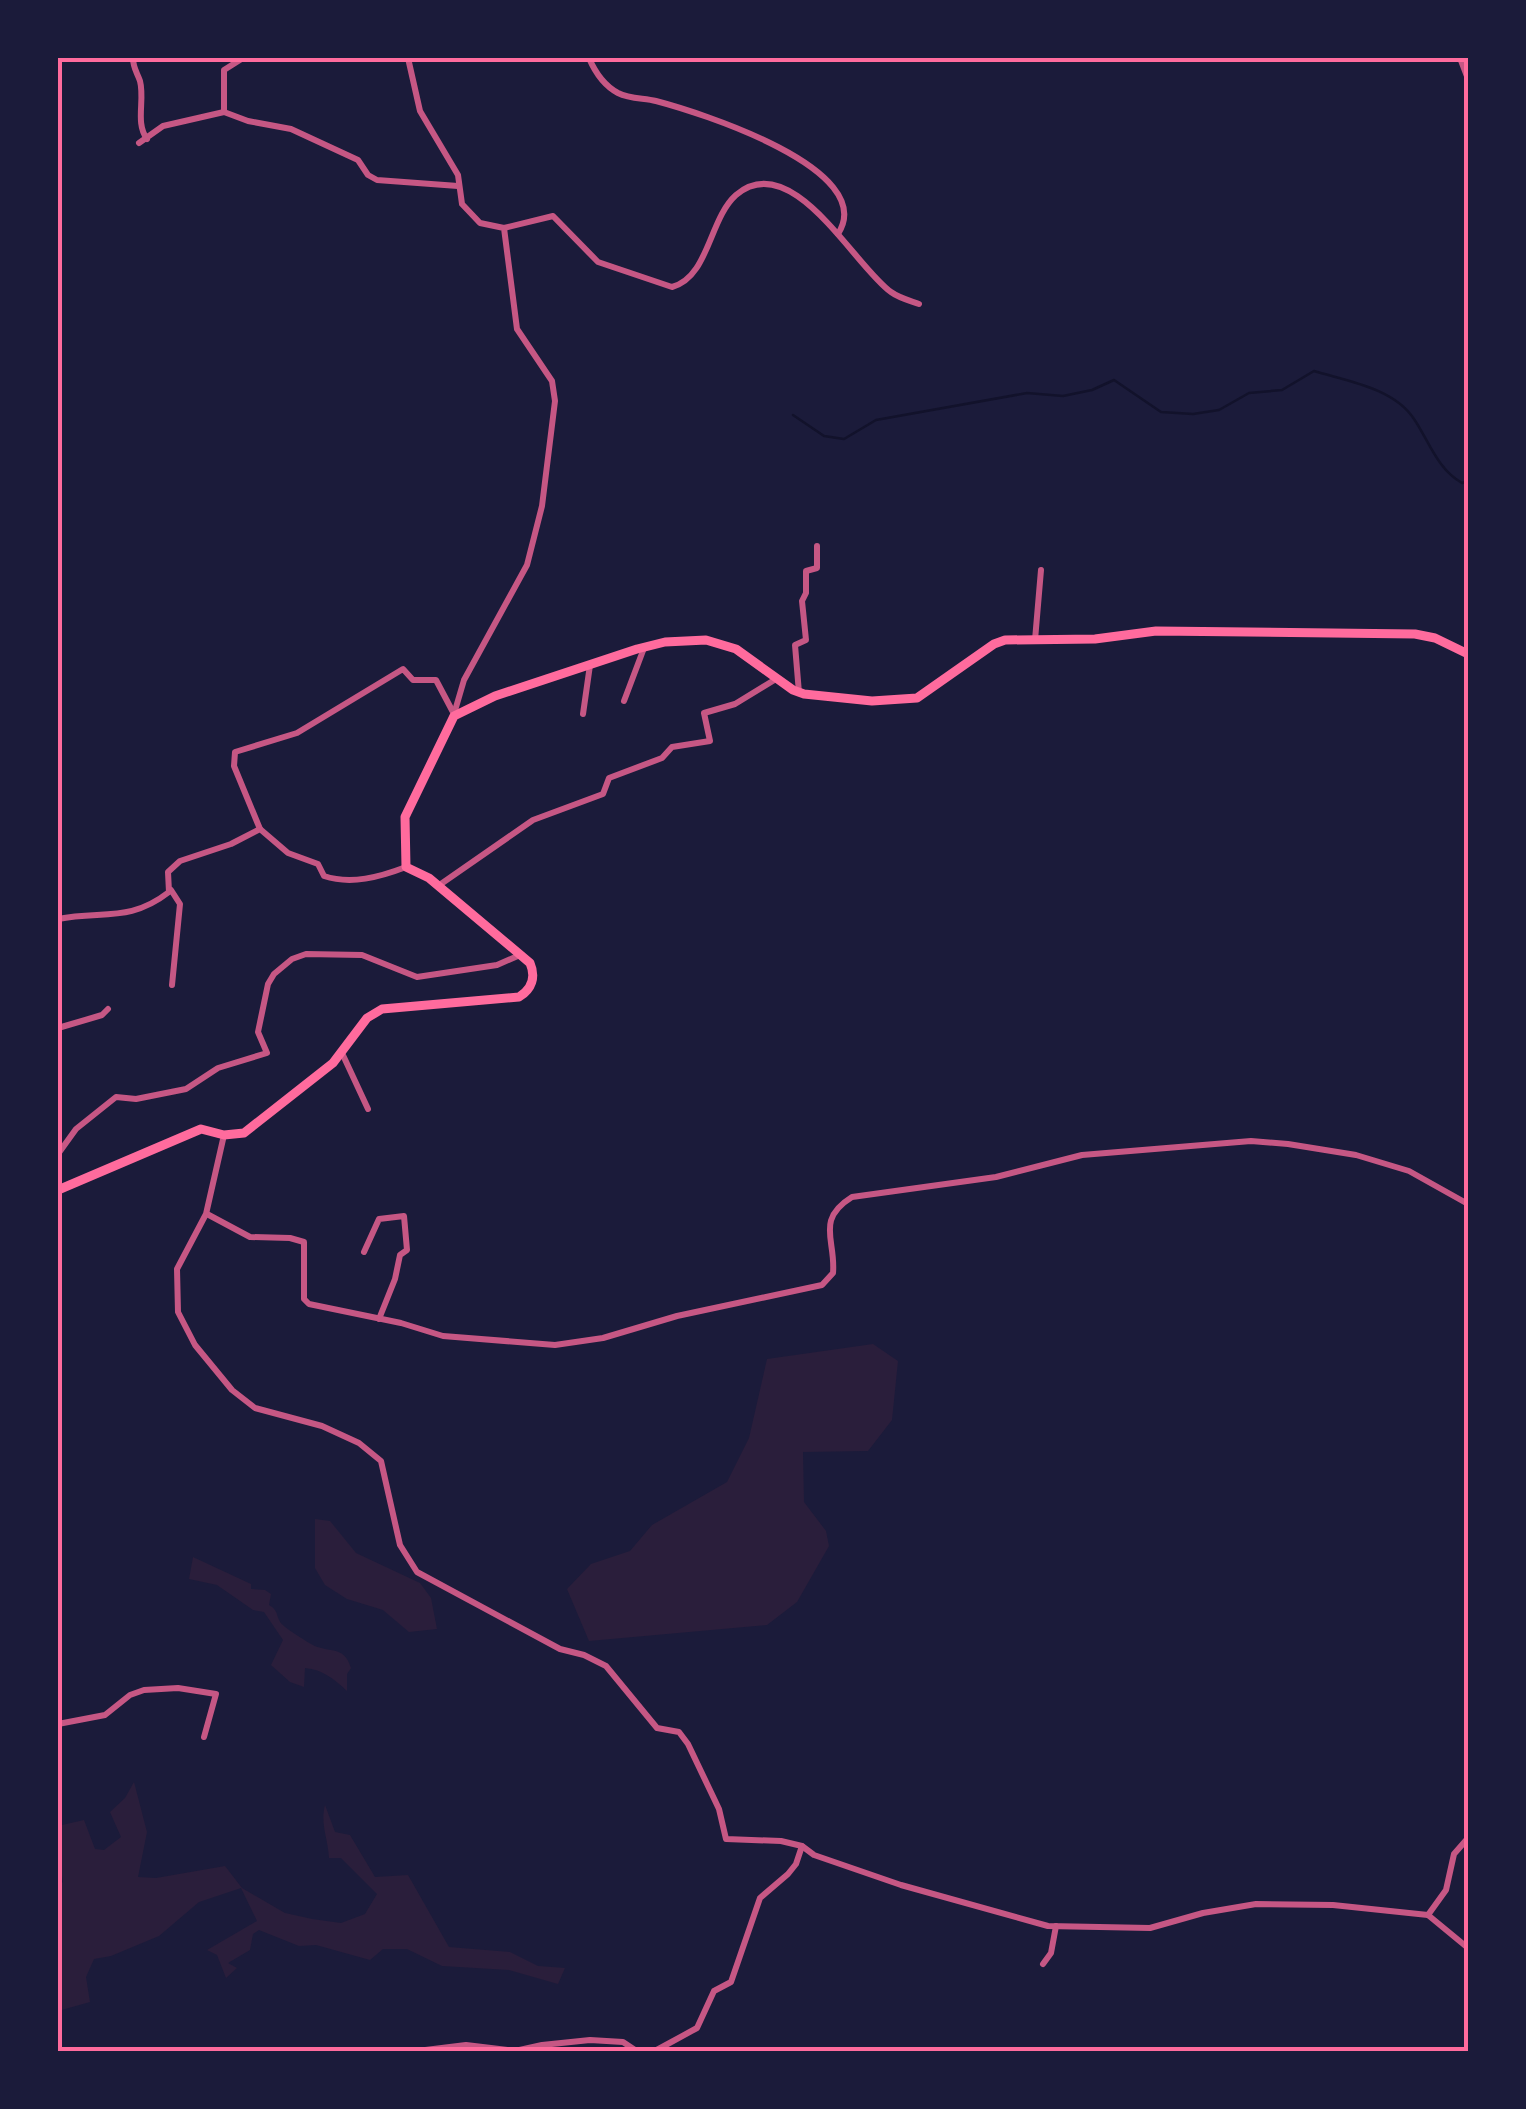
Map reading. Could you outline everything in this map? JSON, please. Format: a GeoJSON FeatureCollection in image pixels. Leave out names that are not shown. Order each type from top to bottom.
{"type":"FeatureCollection","features":[{"type":"Feature","properties":{"kind":"main road"},"geometry":{"type":"LineString","coordinates":[[58,1190],[201,1129],[224,1135],[244,1132],[308,1084],[342,1051],[367,1018],[382,1009],[523,995],[533,977],[530,963],[438,886],[406,867],[405,817],[454,716],[495,696],[644,648],[684,640],[725,644],[800,692],[872,701],[917,698],[994,644],[1006,640],[1096,639],[1156,631],[1416,634],[1435,638],[1468,654]]}},
{"type":"Feature","properties":{"kind":"street"},"geometry":{"type":"LineString","coordinates":[[133,58],[140,80],[143,141],[163,126],[224,112],[248,121],[290,128],[358,160],[377,180],[458,186]]}},
{"type":"Feature","properties":{"kind":"street"},"geometry":{"type":"LineString","coordinates":[[224,112],[224,70],[243,58]]}},
{"type":"Feature","properties":{"kind":"street"},"geometry":{"type":"LineString","coordinates":[[408,58],[420,111],[452,160],[467,212],[486,226],[504,228],[554,216],[598,262],[672,287],[689,278],[725,207],[737,194],[762,185],[793,192],[838,234],[890,292],[919,304]]}},
{"type":"Feature","properties":{"kind":"street"},"geometry":{"type":"LineString","coordinates":[[589,58],[596,74],[624,95],[654,100],[745,130],[832,183],[843,204],[844,226],[838,234]]}},
{"type":"Feature","properties":{"kind":"street"},"geometry":{"type":"LineString","coordinates":[[1460,58],[1468,80]]}},
{"type":"Feature","properties":{"kind":"street"},"geometry":{"type":"LineString","coordinates":[[454,716],[464,680],[532,552],[555,401],[555,388],[548,373],[517,329],[504,228]]}},
{"type":"Feature","properties":{"kind":"street"},"geometry":{"type":"LineString","coordinates":[[800,692],[794,647],[806,640],[802,598],[806,593],[806,571],[817,568],[816,546]]}},
{"type":"Feature","properties":{"kind":"street"},"geometry":{"type":"LineString","coordinates":[[1035,640],[1041,570]]}},
{"type":"Feature","properties":{"kind":"street"},"geometry":{"type":"LineString","coordinates":[[624,702],[644,648]]}},
{"type":"Feature","properties":{"kind":"street"},"geometry":{"type":"LineString","coordinates":[[583,714],[590,666]]}},
{"type":"Feature","properties":{"kind":"street"},"geometry":{"type":"LineString","coordinates":[[406,867],[362,880],[333,879],[324,876],[318,864],[288,853],[260,829],[234,766],[235,752],[298,733],[403,669],[414,680],[436,680],[454,716]]}},
{"type":"Feature","properties":{"kind":"street"},"geometry":{"type":"LineString","coordinates":[[438,886],[533,820],[603,794],[609,778],[662,758],[672,747],[710,741],[704,714],[735,704],[776,678]]}},
{"type":"Feature","properties":{"kind":"street"},"geometry":{"type":"LineString","coordinates":[[172,985],[180,904],[166,882],[168,872],[180,860],[231,844],[260,829]]}},
{"type":"Feature","properties":{"kind":"street"},"geometry":{"type":"LineString","coordinates":[[58,920],[82,914],[130,913],[150,905],[170,889]]}},
{"type":"Feature","properties":{"kind":"street"},"geometry":{"type":"LineString","coordinates":[[58,1154],[76,1129],[116,1097],[136,1099],[186,1089],[218,1068],[267,1053],[258,1032],[268,984],[292,958],[306,954],[362,955],[417,977],[498,964],[521,955]]}},
{"type":"Feature","properties":{"kind":"street"},"geometry":{"type":"LineString","coordinates":[[58,1028],[102,1016],[108,1008]]}},
{"type":"Feature","properties":{"kind":"street"},"geometry":{"type":"LineString","coordinates":[[342,1051],[368,1109]]}},
{"type":"Feature","properties":{"kind":"street"},"geometry":{"type":"LineString","coordinates":[[224,1135],[206,1214],[177,1269],[178,1312],[194,1346],[232,1390],[255,1408],[346,1436],[381,1461],[400,1545],[417,1572],[560,1649],[606,1666],[657,1728],[679,1732],[719,1809],[726,1839],[781,1841],[802,1846],[814,1855],[901,1884],[1056,1926],[1150,1928],[1256,1904],[1333,1905],[1428,1915],[1468,1948]]}},
{"type":"Feature","properties":{"kind":"street"},"geometry":{"type":"LineString","coordinates":[[206,1214],[250,1237],[304,1242],[305,1302],[444,1336],[531,1344],[603,1338],[677,1316],[822,1285],[833,1274],[830,1222],[837,1208],[852,1198],[996,1177],[1082,1155],[1251,1142],[1288,1144],[1356,1155],[1409,1172],[1468,1204]]}},
{"type":"Feature","properties":{"kind":"street"},"geometry":{"type":"LineString","coordinates":[[364,1252],[379,1219],[404,1216],[407,1250],[400,1255],[379,1318]]}},
{"type":"Feature","properties":{"kind":"street"},"geometry":{"type":"LineString","coordinates":[[58,1724],[112,1712],[130,1694],[178,1688],[216,1694],[204,1736]]}},
{"type":"Feature","properties":{"kind":"street"},"geometry":{"type":"LineString","coordinates":[[1428,1915],[1446,1890],[1454,1854],[1468,1838]]}},
{"type":"Feature","properties":{"kind":"street"},"geometry":{"type":"LineString","coordinates":[[653,2052],[696,2028],[714,1991],[731,1982],[760,1898],[788,1874],[802,1846]]}},
{"type":"Feature","properties":{"kind":"street"},"geometry":{"type":"LineString","coordinates":[[1043,1964],[1051,1953],[1056,1926]]}},
{"type":"Feature","properties":{"kind":"street"},"geometry":{"type":"LineString","coordinates":[[410,2052],[466,2044],[516,2052],[542,2044],[590,2040],[623,2042],[638,2052]]}},
{"type":"Feature","properties":{"kind":"shaded area"},"geometry":{"type":"Polygon","coordinates":[[[873,1344],[898,1361],[892,1420],[868,1451],[803,1452],[804,1502],[826,1531],[829,1546],[797,1602],[767,1625],[589,1641],[567,1589],[591,1564],[630,1551],[652,1525],[727,1482],[749,1438],[767,1359],[873,1344]]]}},
{"type":"Feature","properties":{"kind":"shaded area"},"geometry":{"type":"Polygon","coordinates":[[[315,1519],[330,1521],[356,1553],[420,1583],[431,1598],[437,1629],[409,1632],[383,1610],[347,1599],[325,1585],[315,1568],[315,1519]]]}},
{"type":"Feature","properties":{"kind":"shaded area"},"geometry":{"type":"Polygon","coordinates":[[[193,1557],[251,1584],[251,1589],[265,1590],[271,1594],[269,1605],[285,1627],[317,1647],[344,1656],[351,1668],[347,1691],[328,1675],[305,1668],[304,1687],[290,1682],[271,1665],[283,1640],[264,1612],[253,1610],[217,1585],[189,1579],[193,1557]]]}},
{"type":"Feature","properties":{"kind":"shaded area"},"geometry":{"type":"Polygon","coordinates":[[[134,1782],[147,1832],[138,1877],[156,1878],[225,1866],[242,1888],[285,1913],[341,1923],[365,1914],[377,1894],[341,1858],[329,1858],[325,1805],[335,1832],[350,1835],[375,1877],[408,1875],[449,1947],[510,1952],[538,1966],[565,1968],[558,1984],[509,1970],[442,1966],[407,1949],[383,1949],[370,1960],[316,1945],[299,1946],[259,1930],[253,1934],[250,1950],[228,1963],[237,1968],[226,1978],[217,1955],[207,1950],[257,1921],[241,1888],[199,1902],[159,1936],[94,1959],[86,1977],[90,2002],[58,2011],[58,1887],[63,1882],[58,1853],[62,1825],[84,1820],[95,1849],[104,1850],[121,1837],[110,1812],[134,1782]]]}},
{"type":"Feature","properties":{"kind":"waterway"},"geometry":{"type":"LineString","coordinates":[[793,415],[824,436],[844,439],[876,420],[1027,393],[1063,396],[1114,380],[1161,412],[1193,414],[1219,410],[1249,393],[1282,390],[1314,371],[1369,387],[1395,400],[1414,419],[1446,470],[1462,483],[1468,481]]}}]}
